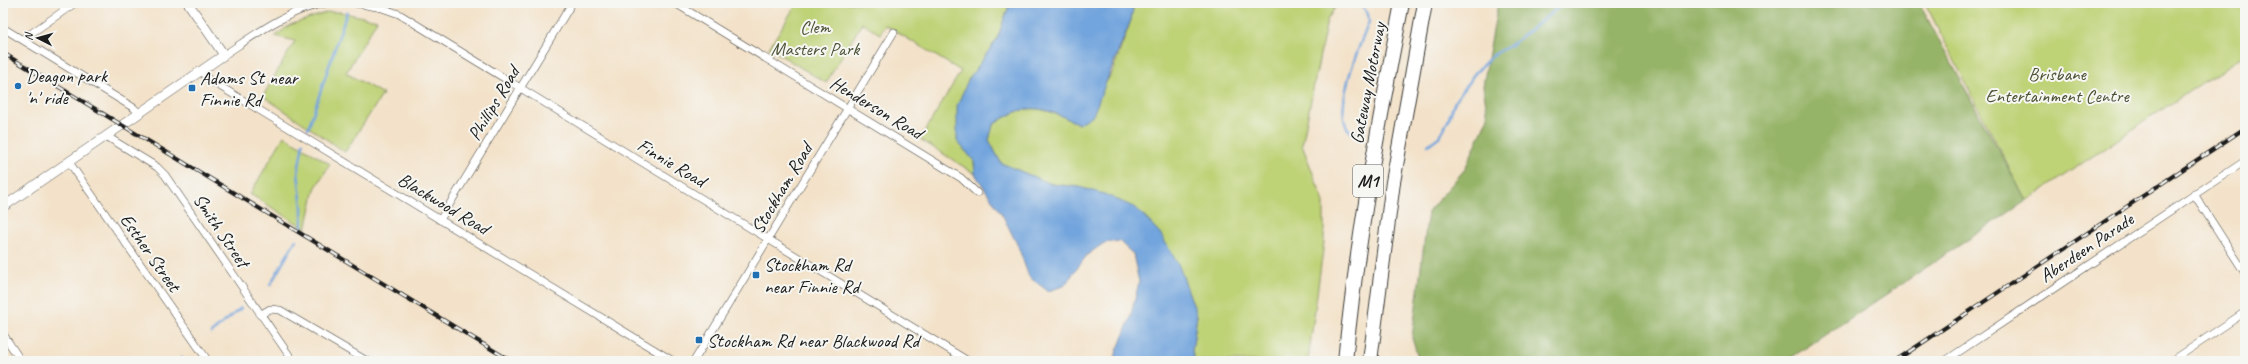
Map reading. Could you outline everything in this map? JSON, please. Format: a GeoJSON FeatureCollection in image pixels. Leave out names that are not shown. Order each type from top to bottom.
{"type":"FeatureCollection","features":[{"type":"Feature","properties":{"kind":"highway","name":"Gateway Motorway"},"geometry":{"type":"LineString","coordinates":[[1345,361],[1354,277],[1370,170],[1402,3]]}},
{"type":"Feature","properties":{"kind":"highway","name":"M1"},"geometry":{"type":"LineString","coordinates":[[1370,361],[1393,182],[1425,3]]}},
{"type":"Feature","properties":{"kind":"street"},"geometry":{"type":"LineString","coordinates":[[23,40],[75,3]]}},
{"type":"Feature","properties":{"kind":"street"},"geometry":{"type":"LineString","coordinates":[[188,3],[224,55]]}},
{"type":"Feature","properties":{"kind":"street"},"geometry":{"type":"LineString","coordinates":[[3,207],[224,55],[281,19],[296,11],[326,3]]}},
{"type":"Feature","properties":{"kind":"street","name":"Finnie Road"},"geometry":{"type":"LineString","coordinates":[[355,3],[382,8],[399,14],[968,361]]}},
{"type":"Feature","properties":{"kind":"street","name":"Phillips Road"},"geometry":{"type":"LineString","coordinates":[[440,220],[572,3]]}},
{"type":"Feature","properties":{"kind":"street","name":"Henderson Road"},"geometry":{"type":"LineString","coordinates":[[675,3],[961,178],[977,193]]}},
{"type":"Feature","properties":{"kind":"street"},"geometry":{"type":"LineString","coordinates":[[3,28],[134,108],[139,113]]}},
{"type":"Feature","properties":{"kind":"street","name":"Stockham Road"},"geometry":{"type":"LineString","coordinates":[[694,361],[894,32]]}},
{"type":"Feature","properties":{"kind":"street","name":"Blackwood Road"},"geometry":{"type":"LineString","coordinates":[[201,71],[208,79],[673,361]]}},
{"type":"Feature","properties":{"kind":"street","name":"Smith Street"},"geometry":{"type":"LineString","coordinates":[[106,136],[157,167],[165,175],[293,361]]}},
{"type":"Feature","properties":{"kind":"street","name":"Aberdeen Parade"},"geometry":{"type":"LineString","coordinates":[[1945,361],[2245,161]]}},
{"type":"Feature","properties":{"kind":"street","name":"Esther Street"},"geometry":{"type":"LineString","coordinates":[[68,162],[208,361]]}},
{"type":"Feature","properties":{"kind":"street"},"geometry":{"type":"LineString","coordinates":[[2194,194],[2245,273]]}},
{"type":"Feature","properties":{"kind":"street"},"geometry":{"type":"LineString","coordinates":[[260,315],[270,309],[280,310],[367,361]]}},
{"type":"Feature","properties":{"kind":"street"},"geometry":{"type":"LineString","coordinates":[[2172,361],[2245,312]]}},
{"type":"Feature","properties":{"kind":"street"},"geometry":{"type":"LineString","coordinates":[[3,334],[21,361]]}},
{"type":"Feature","properties":{"kind":"green space","name":"Clem Masters Park"},"geometry":{"type":"Polygon","coordinates":[[[797,3],[1010,3],[997,39],[968,80],[957,141],[974,161],[975,174],[920,139],[961,71],[885,25],[880,34],[862,23],[826,83],[769,48],[797,3]]]}},
{"type":"Feature","properties":{"kind":"green space"},"geometry":{"type":"Polygon","coordinates":[[[1134,3],[1338,3],[1327,20],[1302,145],[1324,202],[1324,242],[1308,361],[1195,361],[1192,352],[1197,315],[1079,187],[1051,184],[1001,163],[989,140],[993,125],[1005,117],[1026,109],[1045,110],[1079,124],[1112,73],[1131,20],[1134,3]]]}},
{"type":"Feature","properties":{"kind":"green space"},"geometry":{"type":"Polygon","coordinates":[[[1498,3],[1919,3],[2026,201],[1786,361],[1419,361],[1412,338],[1428,212],[1465,169],[1488,117],[1483,86],[1498,3]]]}},
{"type":"Feature","properties":{"kind":"green space","name":"Brisbane Entertainment Centre"},"geometry":{"type":"Polygon","coordinates":[[[1925,3],[2245,3],[2245,54],[2026,201],[1925,3]]]}},
{"type":"Feature","properties":{"kind":"green space"},"geometry":{"type":"Polygon","coordinates":[[[328,12],[340,12],[377,20],[346,73],[383,94],[345,152],[263,96],[295,41],[275,36],[290,25],[328,12]]]}},
{"type":"Feature","properties":{"kind":"green space"},"geometry":{"type":"Polygon","coordinates":[[[284,136],[330,164],[315,189],[306,229],[250,194],[284,136]]]}},
{"type":"Feature","properties":{"kind":"water"},"geometry":{"type":"Polygon","coordinates":[[[1010,3],[1134,3],[1131,20],[1093,115],[1079,124],[1045,110],[1026,109],[1005,117],[993,125],[989,140],[1001,163],[1051,184],[1079,187],[1104,194],[1136,208],[1160,233],[1179,266],[1197,315],[1192,352],[1195,361],[1113,361],[1130,319],[1139,282],[1133,254],[1119,241],[1104,243],[1087,255],[1064,286],[1048,291],[1029,277],[1018,246],[1003,216],[975,174],[974,161],[957,141],[957,106],[968,80],[997,39],[1010,3]]]}},
{"type":"Feature","properties":{"kind":"waterway"},"geometry":{"type":"LineString","coordinates":[[1260,3],[1282,5],[1360,6],[1366,11],[1369,22],[1354,61],[1345,95],[1343,110],[1345,123],[1351,132],[1360,134]]}},
{"type":"Feature","properties":{"kind":"waterway"},"geometry":{"type":"LineString","coordinates":[[1428,145],[1440,136],[1448,121],[1455,101],[1475,73],[1493,55],[1511,45],[1564,3]]}},
{"type":"Feature","properties":{"kind":"waterway"},"geometry":{"type":"LineString","coordinates":[[308,129],[347,12]]}},
{"type":"Feature","properties":{"kind":"waterway"},"geometry":{"type":"LineString","coordinates":[[302,228],[302,208],[298,172],[303,143]]}},
{"type":"Feature","properties":{"kind":"waterway"},"geometry":{"type":"LineString","coordinates":[[270,285],[296,240]]}},
{"type":"Feature","properties":{"kind":"waterway"},"geometry":{"type":"LineString","coordinates":[[211,333],[241,308]]}},
{"type":"Feature","properties":{"kind":"waterway"},"geometry":{"type":"LineString","coordinates":[[178,361],[182,358]]}},
{"type":"Feature","properties":{"kind":"railway"},"geometry":{"type":"LineString","coordinates":[[3,53],[511,361]]}},
{"type":"Feature","properties":{"kind":"railway"},"geometry":{"type":"LineString","coordinates":[[1895,361],[2245,128]]}},
{"type":"Feature","properties":{"kind":"place","name":"Deagon park 'n' ride"},"geometry":{"type":"Point","coordinates":[18,86]}},
{"type":"Feature","properties":{"kind":"place","name":"Adams St near Finnie Rd"},"geometry":{"type":"Point","coordinates":[192,88]}},
{"type":"Feature","properties":{"kind":"place","name":"Stockham Rd near Finnie Rd"},"geometry":{"type":"Point","coordinates":[756,275]}},
{"type":"Feature","properties":{"kind":"place","name":"Stockham Rd near Blackwood Rd"},"geometry":{"type":"Point","coordinates":[699,340]}}]}
